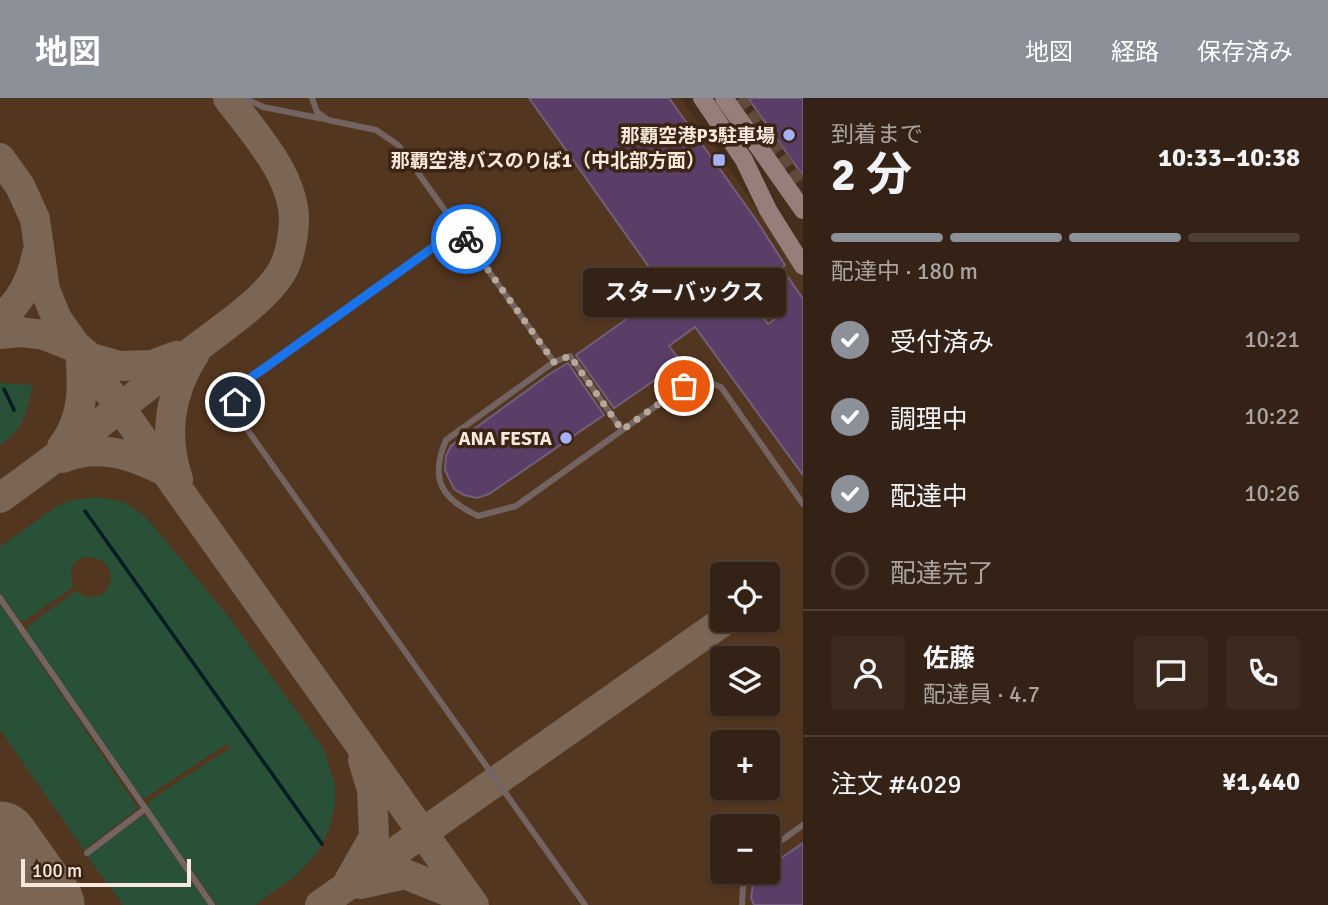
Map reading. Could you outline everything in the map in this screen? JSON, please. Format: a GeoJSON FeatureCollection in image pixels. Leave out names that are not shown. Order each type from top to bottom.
{"type":"FeatureCollection","features":[{"type":"Feature","properties":{"kind":"street"},"geometry":{"type":"LineString","coordinates":[[691,98],[803,257]]}},
{"type":"Feature","properties":{"kind":"street"},"geometry":{"type":"LineString","coordinates":[[702,98],[744,160],[763,209],[803,266]]}},
{"type":"Feature","properties":{"kind":"street"},"geometry":{"type":"LineString","coordinates":[[724,98],[803,210]]}},
{"type":"Feature","properties":{"kind":"street"},"geometry":{"type":"LineString","coordinates":[[782,228],[803,249]]}},
{"type":"Feature","properties":{"kind":"lane"},"geometry":{"type":"LineString","coordinates":[[245,98],[262,107],[376,130],[398,145],[554,362]]}},
{"type":"Feature","properties":{"kind":"lane"},"geometry":{"type":"LineString","coordinates":[[312,98],[317,112],[328,120]]}},
{"type":"Feature","properties":{"kind":"lane"},"geometry":{"type":"LineString","coordinates":[[459,229],[252,377],[239,389],[235,402],[239,418],[585,905]]}},
{"type":"Feature","properties":{"kind":"lane"},"geometry":{"type":"LineString","coordinates":[[622,430],[570,356],[554,362],[446,440],[439,457],[440,478],[446,497],[457,507],[478,516],[516,506],[684,386],[702,380],[721,387],[803,504]]}},
{"type":"Feature","properties":{"kind":"lane"},"geometry":{"type":"LineString","coordinates":[[0,598],[212,905]]}},
{"type":"Feature","properties":{"kind":"lane"},"geometry":{"type":"LineString","coordinates":[[87,853],[145,809]]}},
{"type":"Feature","properties":{"kind":"lane"},"geometry":{"type":"LineString","coordinates":[[780,841],[803,825]]}},
{"type":"Feature","properties":{"kind":"lane"},"geometry":{"type":"LineString","coordinates":[[742,905],[744,884]]}},
{"type":"Feature","properties":{"kind":"shaded area"},"geometry":{"type":"Polygon","coordinates":[[[0,98],[681,98],[803,277],[803,905],[0,905],[0,98]]]}},
{"type":"Feature","properties":{"kind":"green space"},"geometry":{"type":"Polygon","coordinates":[[[0,383],[33,385],[20,425],[0,445],[0,383]]]}},
{"type":"Feature","properties":{"kind":"green space"},"geometry":{"type":"Polygon","coordinates":[[[97,497],[123,502],[144,515],[228,616],[323,748],[335,784],[335,806],[330,827],[318,851],[298,874],[255,905],[217,905],[148,808],[149,801],[230,748],[228,743],[142,798],[27,632],[28,626],[76,591],[85,597],[99,596],[105,592],[111,575],[108,567],[101,560],[91,557],[75,562],[71,572],[73,587],[24,621],[20,620],[0,592],[0,547],[57,506],[71,500],[97,497]]]}},
{"type":"Feature","properties":{"kind":"green space"},"geometry":{"type":"Polygon","coordinates":[[[0,604],[138,808],[84,850],[0,730],[0,604]]]}},
{"type":"Feature","properties":{"kind":"green space"},"geometry":{"type":"Polygon","coordinates":[[[141,817],[147,817],[208,905],[123,905],[87,856],[141,817]]]}},
{"type":"Feature","properties":{"kind":"building"},"geometry":{"type":"Polygon","coordinates":[[[529,98],[669,98],[757,221],[785,265],[782,268],[803,299],[803,475],[695,327],[669,346],[681,362],[614,408],[576,355],[666,291],[529,98]],[[766,280],[747,294],[768,324],[787,310],[766,280]]]}},
{"type":"Feature","properties":{"kind":"building","name":"那覇空港P3駐車場"},"geometry":{"type":"Polygon","coordinates":[[[748,98],[803,98],[803,176],[748,98]]]}},
{"type":"Feature","properties":{"kind":"building"},"geometry":{"type":"Polygon","coordinates":[[[568,363],[604,415],[489,494],[477,498],[454,489],[445,470],[446,456],[451,446],[568,363]]]}},
{"type":"Feature","properties":{"kind":"building"},"geometry":{"type":"Polygon","coordinates":[[[803,843],[803,905],[754,905],[751,898],[753,884],[780,884],[780,859],[803,843]]]}},
{"type":"Feature","properties":{"kind":"waterway"},"geometry":{"type":"LineString","coordinates":[[4,389],[14,410]]}},
{"type":"Feature","properties":{"kind":"waterway"},"geometry":{"type":"LineString","coordinates":[[85,511],[322,844]]}},
{"type":"Feature","properties":{"kind":"taxiway"},"geometry":{"type":"LineString","coordinates":[[0,498],[239,316],[281,273],[292,238],[292,201],[270,154],[228,98]]}},
{"type":"Feature","properties":{"kind":"taxiway"},"geometry":{"type":"LineString","coordinates":[[0,158],[20,186],[35,219],[45,290],[57,319],[474,905]]}},
{"type":"Feature","properties":{"kind":"taxiway"},"geometry":{"type":"LineString","coordinates":[[0,320],[24,290],[37,254]]}},
{"type":"Feature","properties":{"kind":"taxiway"},"geometry":{"type":"LineString","coordinates":[[0,334],[21,332],[44,335],[80,349],[91,358],[119,366],[152,365],[176,356]]}},
{"type":"Feature","properties":{"kind":"taxiway"},"geometry":{"type":"LineString","coordinates":[[62,447],[70,436],[79,412],[82,388],[80,349]]}},
{"type":"Feature","properties":{"kind":"taxiway"},"geometry":{"type":"LineString","coordinates":[[178,479],[171,446],[172,414],[180,383],[195,353]]}},
{"type":"Feature","properties":{"kind":"taxiway"},"geometry":{"type":"LineString","coordinates":[[62,458],[90,451],[103,451],[129,456],[168,473]]}},
{"type":"Feature","properties":{"kind":"taxiway"},"geometry":{"type":"LineString","coordinates":[[320,905],[710,631]]}},
{"type":"Feature","properties":{"kind":"taxiway"},"geometry":{"type":"LineString","coordinates":[[349,881],[374,837],[372,790],[363,760]]}},
{"type":"Feature","properties":{"kind":"taxiway"},"geometry":{"type":"LineString","coordinates":[[360,884],[405,874],[452,893],[470,905]]}},
{"type":"Feature","properties":{"kind":"runway"},"geometry":{"type":"LineString","coordinates":[[0,840],[46,905]]}},
{"type":"Feature","properties":{"kind":"tunnel"},"geometry":{"type":"LineString","coordinates":[[740,98],[803,186]]}},
{"type":"Feature","properties":{"kind":"way so far"},"geometry":{"type":"LineString","coordinates":[[466,239],[554,362],[570,356],[622,430],[684,386]]}},
{"type":"Feature","properties":{"kind":"place","name":"那覇空港P3駐車場"},"geometry":{"type":"Point","coordinates":[789,135]}},
{"type":"Feature","properties":{"kind":"place","name":"那覇空港バスのりば1（中北部方面）"},"geometry":{"type":"Point","coordinates":[719,160]}},
{"type":"Feature","properties":{"kind":"place","name":"スターバックス"},"geometry":{"type":"Point","coordinates":[684,386]}},
{"type":"Feature","properties":{"kind":"place","name":"ANA FESTA"},"geometry":{"type":"Point","coordinates":[566,438]}},
{"type":"Feature","properties":{"kind":"route"},"geometry":{"type":"LineString","coordinates":[[235,402],[239,389],[252,377],[459,229],[466,239]]}}]}
